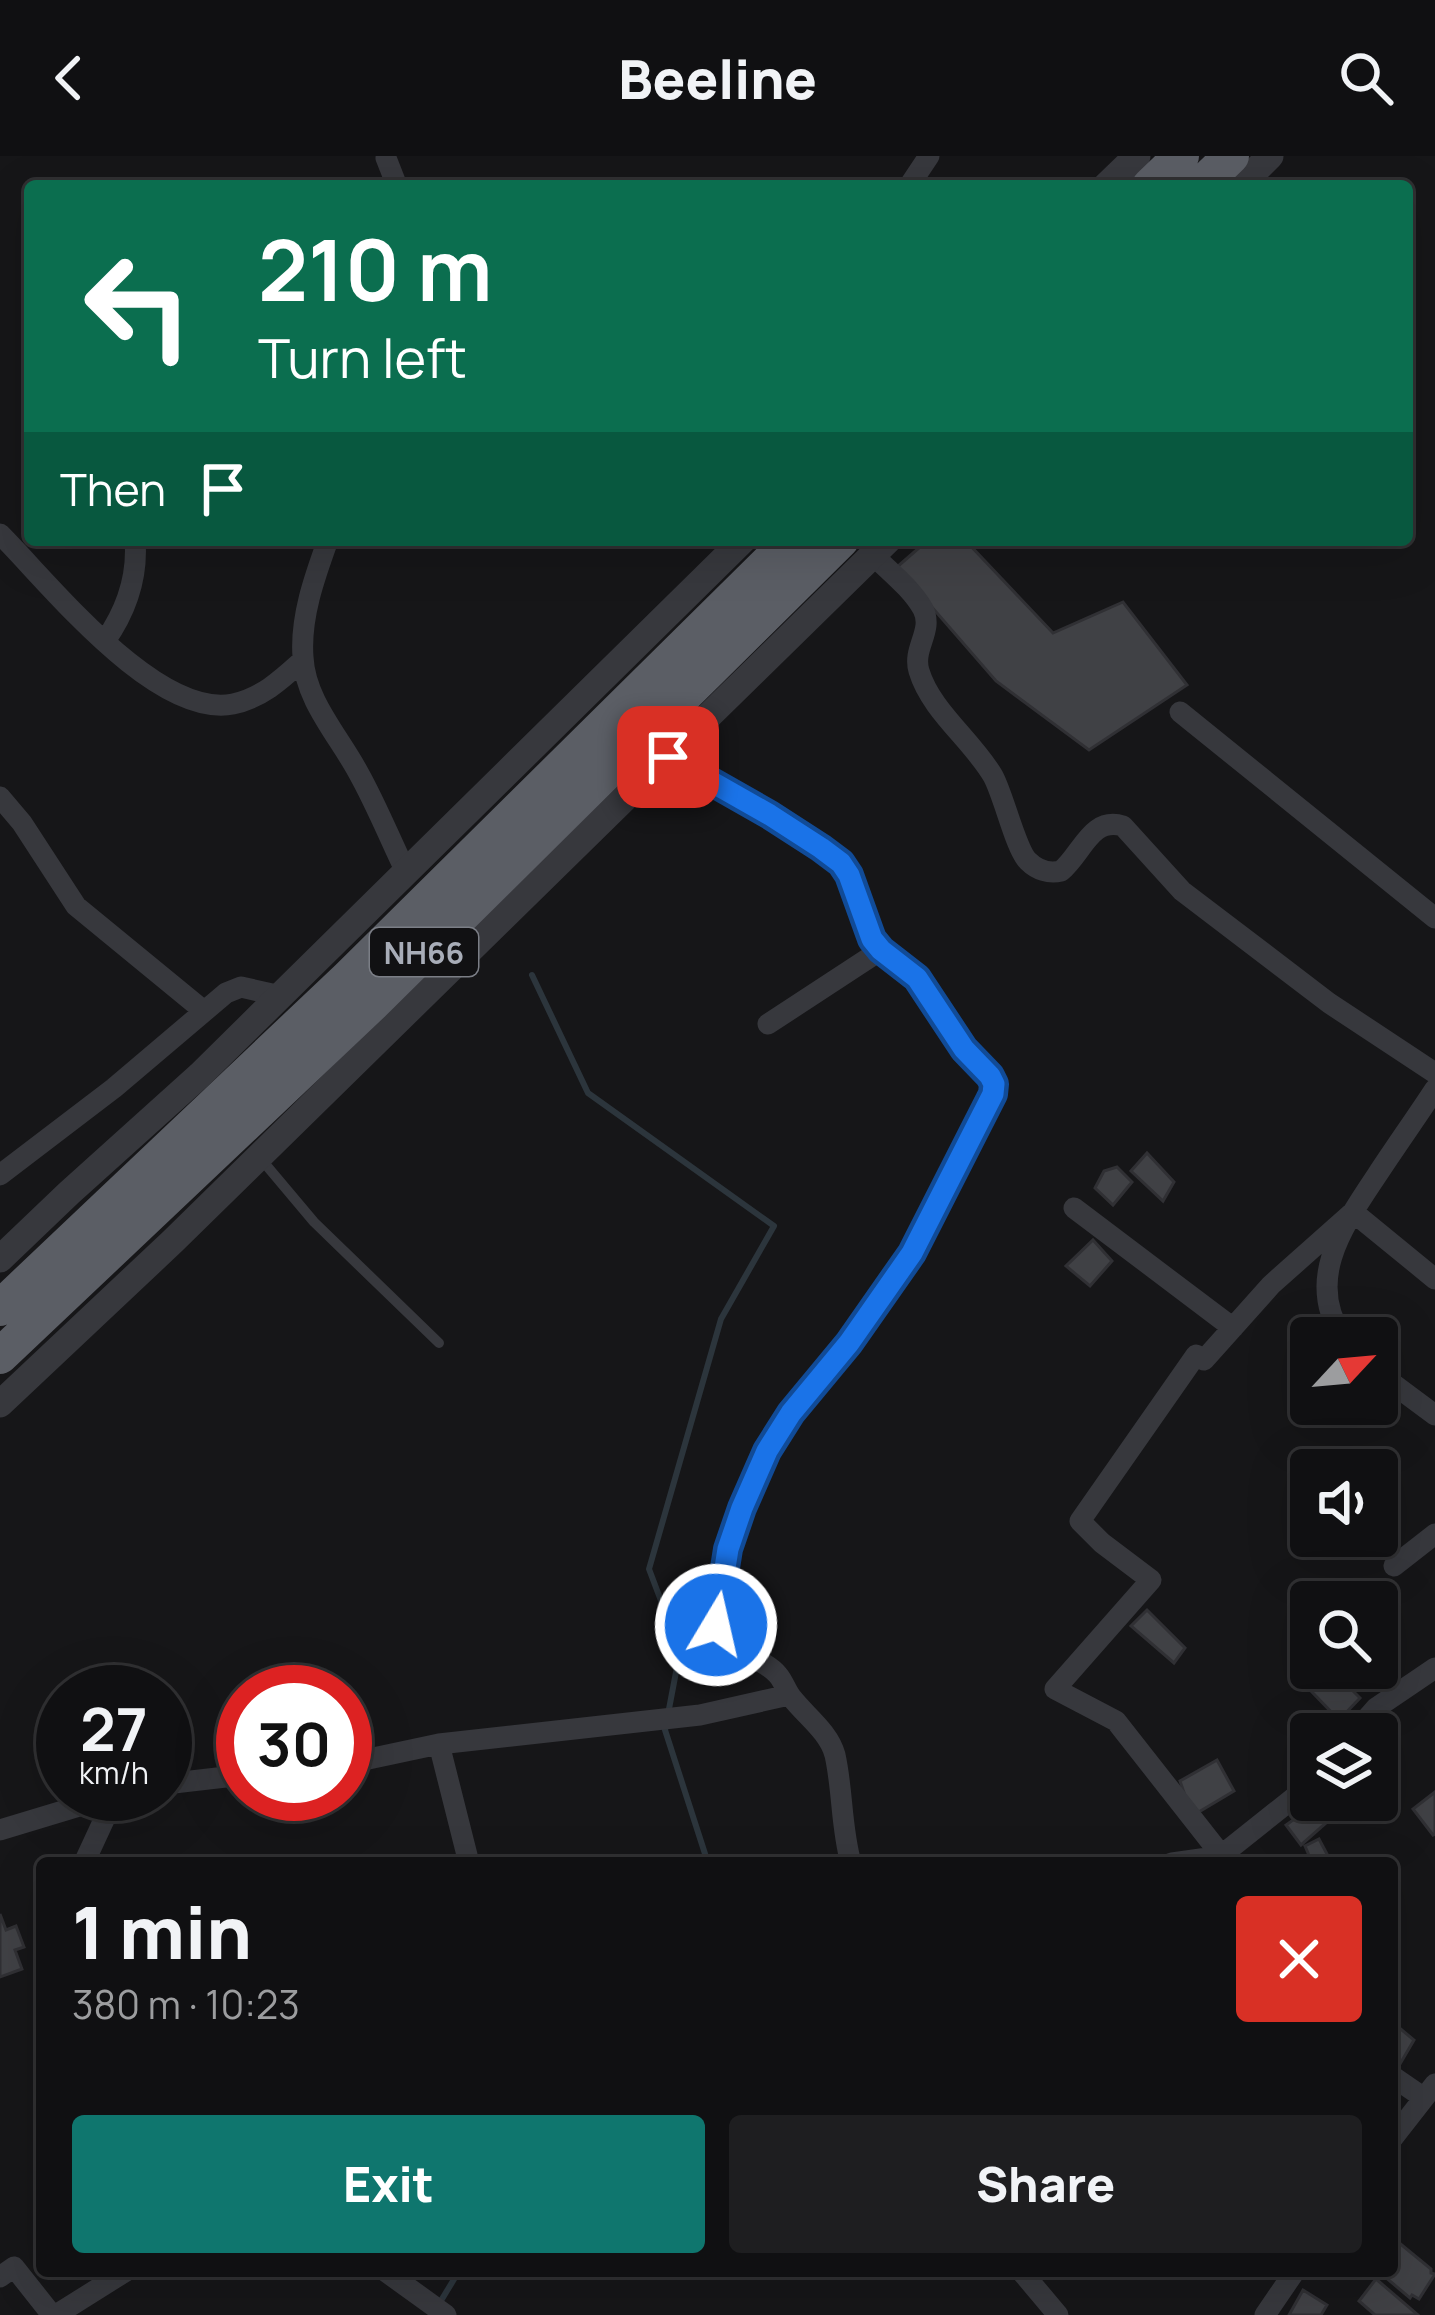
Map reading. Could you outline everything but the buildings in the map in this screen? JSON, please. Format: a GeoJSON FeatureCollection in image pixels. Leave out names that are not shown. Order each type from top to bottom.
{"type":"FeatureCollection","features":[{"type":"Feature","properties":{"kind":"highway"},"geometry":{"type":"LineString","coordinates":[[1156,180],[1181,156]]}},
{"type":"Feature","properties":{"kind":"highway"},"geometry":{"type":"LineString","coordinates":[[1206,180],[1231,156]]}},
{"type":"Feature","properties":{"kind":"highway","name":"NH66"},"geometry":{"type":"LineString","coordinates":[[0,1308],[348,978],[785,546]]}},
{"type":"Feature","properties":{"kind":"highway","name":"NH66"},"geometry":{"type":"LineString","coordinates":[[0,1356],[866,546]]}},
{"type":"Feature","properties":{"kind":"street"},"geometry":{"type":"LineString","coordinates":[[1112,180],[1137,156]]}},
{"type":"Feature","properties":{"kind":"street"},"geometry":{"type":"LineString","coordinates":[[1246,180],[1270,156]]}},
{"type":"Feature","properties":{"kind":"street"},"geometry":{"type":"LineString","coordinates":[[0,534],[138,670],[182,698],[230,705],[256,697],[302,660]]}},
{"type":"Feature","properties":{"kind":"street"},"geometry":{"type":"LineString","coordinates":[[105,640],[133,583],[136,546]]}},
{"type":"Feature","properties":{"kind":"street"},"geometry":{"type":"LineString","coordinates":[[326,546],[314,580],[302,660],[320,712],[358,772],[406,872]]}},
{"type":"Feature","properties":{"kind":"street"},"geometry":{"type":"LineString","coordinates":[[0,1259],[200,1075],[737,546]]}},
{"type":"Feature","properties":{"kind":"street"},"geometry":{"type":"LineString","coordinates":[[0,1404],[668,757],[866,546]]}},
{"type":"Feature","properties":{"kind":"street"},"geometry":{"type":"LineString","coordinates":[[868,546],[914,595],[926,615],[927,630],[916,664],[925,686],[993,777],[1025,860],[1051,873],[1061,871],[1102,825],[1123,826],[1182,891],[1329,1003],[1435,1073]]}},
{"type":"Feature","properties":{"kind":"street"},"geometry":{"type":"LineString","coordinates":[[1180,712],[1435,918]]}},
{"type":"Feature","properties":{"kind":"street"},"geometry":{"type":"LineString","coordinates":[[668,757],[831,854],[849,875],[872,939],[917,978],[964,1049],[994,1084],[912,1253],[767,1451],[734,1528],[716,1612],[718,1636],[724,1644],[766,1663],[834,1751],[849,1857]]}},
{"type":"Feature","properties":{"kind":"street"},"geometry":{"type":"LineString","coordinates":[[0,797],[76,906],[204,1011]]}},
{"type":"Feature","properties":{"kind":"street"},"geometry":{"type":"LineString","coordinates":[[768,1024],[881,950]]}},
{"type":"Feature","properties":{"kind":"street"},"geometry":{"type":"LineString","coordinates":[[0,1175],[114,1088],[226,993],[241,987],[281,996]]}},
{"type":"Feature","properties":{"kind":"street"},"geometry":{"type":"LineString","coordinates":[[1332,1317],[1327,1280],[1336,1242],[1435,1089]]}},
{"type":"Feature","properties":{"kind":"street"},"geometry":{"type":"LineString","coordinates":[[1074,1208],[1233,1328]]}},
{"type":"Feature","properties":{"kind":"street"},"geometry":{"type":"LineString","coordinates":[[1353,1212],[1435,1279]]}},
{"type":"Feature","properties":{"kind":"street"},"geometry":{"type":"LineString","coordinates":[[1217,1857],[1116,1720],[1055,1689],[1151,1580],[1080,1521],[1196,1355],[1204,1360],[1270,1285],[1353,1212]]}},
{"type":"Feature","properties":{"kind":"street"},"geometry":{"type":"LineString","coordinates":[[1398,1388],[1435,1415]]}},
{"type":"Feature","properties":{"kind":"street"},"geometry":{"type":"LineString","coordinates":[[1394,1566],[1435,1534]]}},
{"type":"Feature","properties":{"kind":"street"},"geometry":{"type":"LineString","coordinates":[[1372,1713],[1435,1668]]}},
{"type":"Feature","properties":{"kind":"street"},"geometry":{"type":"LineString","coordinates":[[372,1758],[440,1744],[700,1715],[789,1696]]}},
{"type":"Feature","properties":{"kind":"street"},"geometry":{"type":"LineString","coordinates":[[440,1744],[468,1857]]}},
{"type":"Feature","properties":{"kind":"street"},"geometry":{"type":"LineString","coordinates":[[1225,1857],[1290,1802]]}},
{"type":"Feature","properties":{"kind":"street"},"geometry":{"type":"LineString","coordinates":[[0,1830],[36,1819]]}},
{"type":"Feature","properties":{"kind":"street"},"geometry":{"type":"LineString","coordinates":[[87,1857],[104,1821]]}},
{"type":"Feature","properties":{"kind":"street"},"geometry":{"type":"LineString","coordinates":[[1398,2079],[1430,2091],[1398,2131]]}},
{"type":"Feature","properties":{"kind":"street"},"geometry":{"type":"LineString","coordinates":[[0,2277],[14,2267],[54,2315],[116,2277]]}},
{"type":"Feature","properties":{"kind":"street"},"geometry":{"type":"LineString","coordinates":[[393,2277],[446,2315]]}},
{"type":"Feature","properties":{"kind":"street"},"geometry":{"type":"LineString","coordinates":[[1026,2277],[1058,2315]]}},
{"type":"Feature","properties":{"kind":"street"},"geometry":{"type":"LineString","coordinates":[[1265,2315],[1290,2277]]}},
{"type":"Feature","properties":{"kind":"lane"},"geometry":{"type":"LineString","coordinates":[[259,1157],[314,1222],[439,1343]]}},
{"type":"Feature","properties":{"kind":"waterway"},"geometry":{"type":"LineString","coordinates":[[532,975],[588,1093],[774,1226],[721,1319],[649,1569],[680,1651],[665,1730],[706,1857]]}},
{"type":"Feature","properties":{"kind":"waterway"},"geometry":{"type":"LineString","coordinates":[[439,2304],[455,2277]]}},
{"type":"Feature","properties":{"kind":"route"},"geometry":{"type":"LineString","coordinates":[[668,757],[770,815],[841,863],[872,939],[917,978],[964,1049],[994,1084],[912,1253],[767,1451],[728,1549],[716,1625]]}}]}
